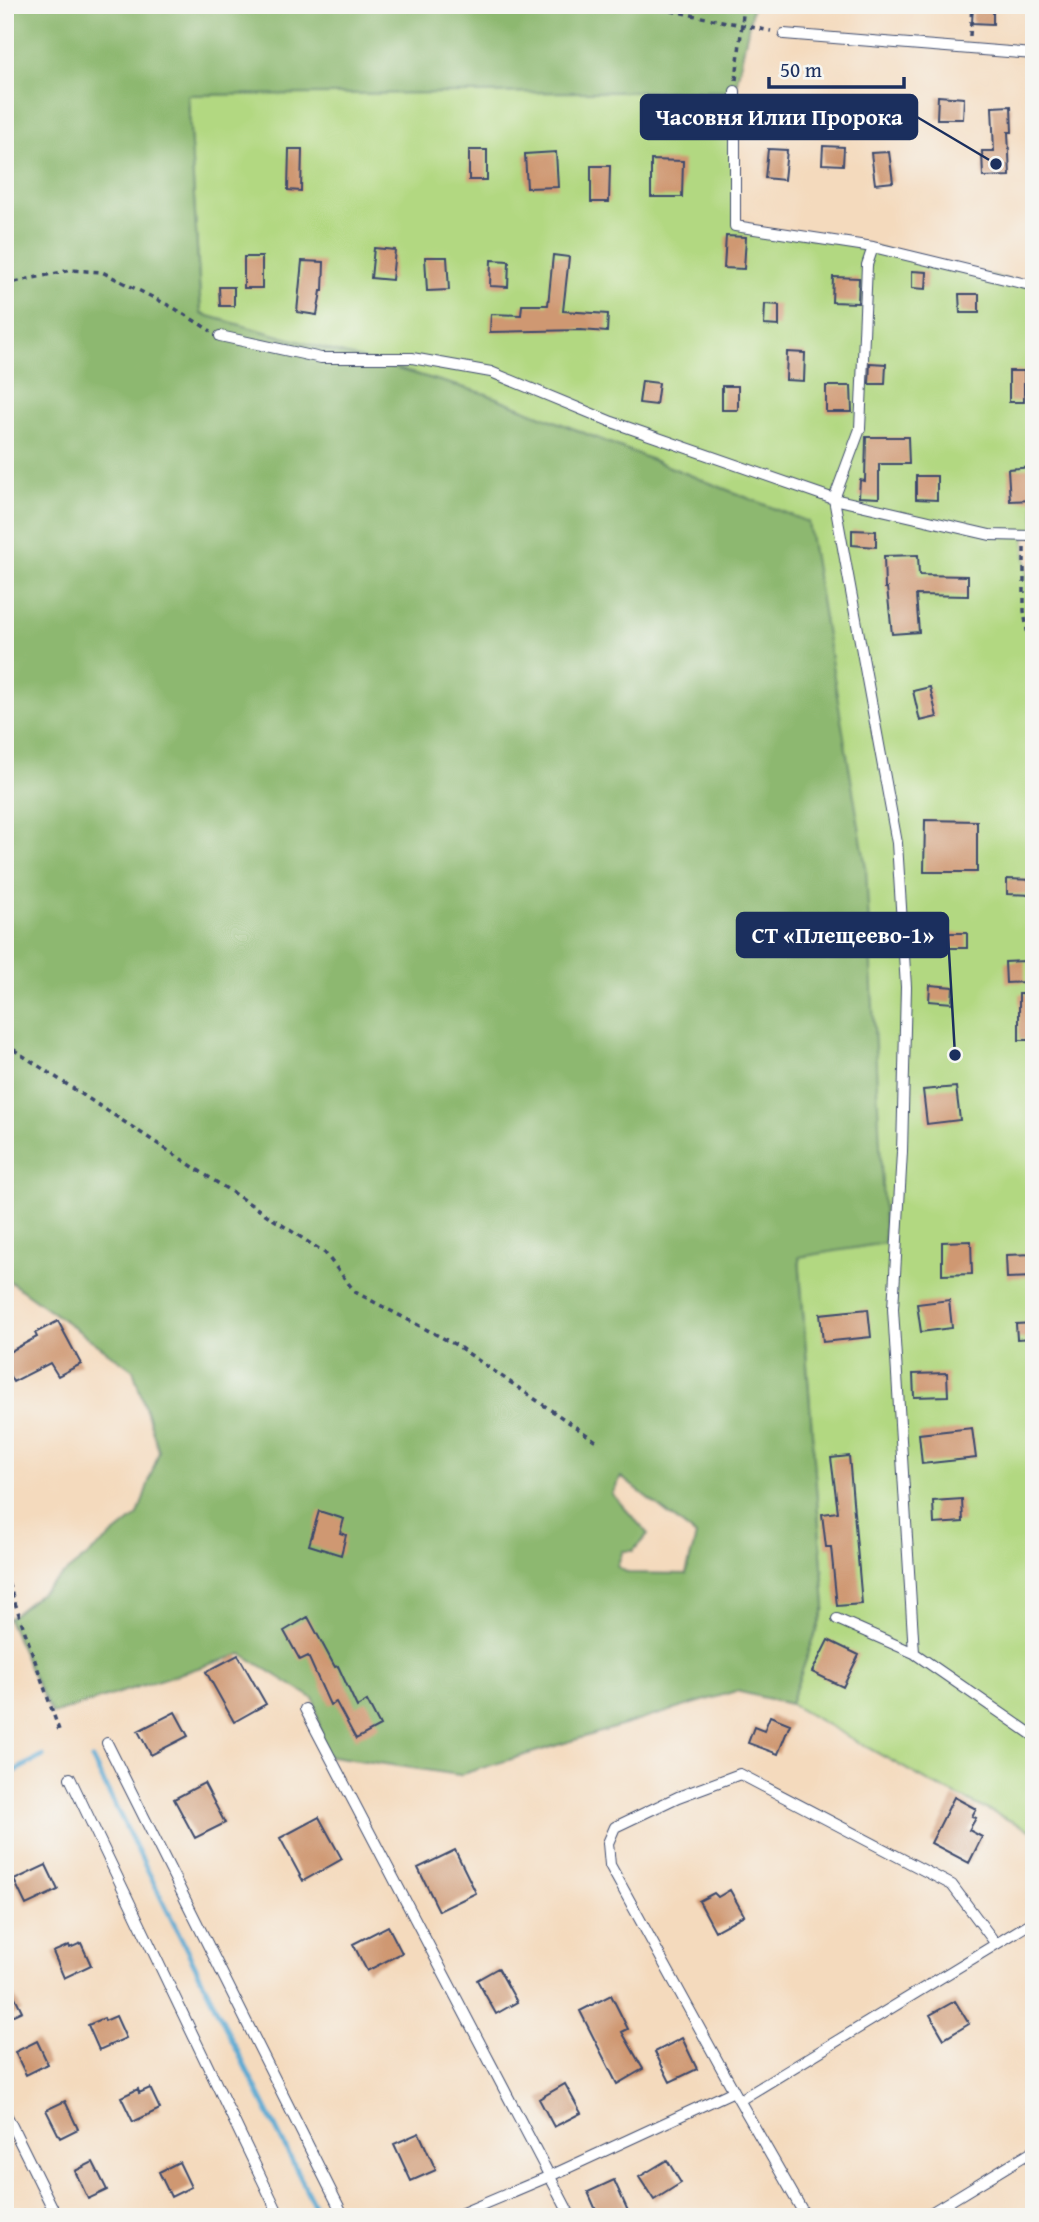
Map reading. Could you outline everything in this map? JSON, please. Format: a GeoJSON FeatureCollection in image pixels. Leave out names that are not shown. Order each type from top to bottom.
{"type":"FeatureCollection","features":[{"type":"Feature","properties":{"kind":"lane"},"geometry":{"type":"LineString","coordinates":[[783,34],[1034,54]]}},
{"type":"Feature","properties":{"kind":"lane"},"geometry":{"type":"LineString","coordinates":[[735,91],[734,226],[873,247],[1034,286]]}},
{"type":"Feature","properties":{"kind":"lane"},"geometry":{"type":"LineString","coordinates":[[873,247],[867,265],[860,429],[834,499],[897,844],[906,987],[902,1152],[893,1309],[914,1653]]}},
{"type":"Feature","properties":{"kind":"lane"},"geometry":{"type":"LineString","coordinates":[[220,336],[321,358],[412,358],[491,372],[612,422],[834,499],[990,535],[1029,536]]}},
{"type":"Feature","properties":{"kind":"lane"},"geometry":{"type":"LineString","coordinates":[[837,1619],[914,1653],[1034,1736]]}},
{"type":"Feature","properties":{"kind":"lane"},"geometry":{"type":"LineString","coordinates":[[305,1709],[571,2217]]}},
{"type":"Feature","properties":{"kind":"lane"},"geometry":{"type":"LineString","coordinates":[[107,1743],[344,2217]]}},
{"type":"Feature","properties":{"kind":"lane"},"geometry":{"type":"LineString","coordinates":[[806,2217],[610,1864],[608,1843],[615,1827],[678,1797],[740,1774],[952,1885],[996,1944]]}},
{"type":"Feature","properties":{"kind":"lane"},"geometry":{"type":"LineString","coordinates":[[70,1778],[277,2216]]}},
{"type":"Feature","properties":{"kind":"lane"},"geometry":{"type":"LineString","coordinates":[[453,2217],[737,2096],[1034,1922]]}},
{"type":"Feature","properties":{"kind":"lane"},"geometry":{"type":"LineString","coordinates":[[5,2112],[57,2217]]}},
{"type":"Feature","properties":{"kind":"lane"},"geometry":{"type":"LineString","coordinates":[[924,2217],[1034,2150]]}},
{"type":"Feature","properties":{"kind":"path"},"geometry":{"type":"LineString","coordinates":[[642,5],[783,34]]}},
{"type":"Feature","properties":{"kind":"path"},"geometry":{"type":"LineString","coordinates":[[735,91],[744,5]]}},
{"type":"Feature","properties":{"kind":"path"},"geometry":{"type":"LineString","coordinates":[[969,49],[972,5]]}},
{"type":"Feature","properties":{"kind":"path"},"geometry":{"type":"LineString","coordinates":[[5,284],[71,270],[102,272],[174,308],[220,336]]}},
{"type":"Feature","properties":{"kind":"path"},"geometry":{"type":"LineString","coordinates":[[1029,536],[1024,611],[1034,674]]}},
{"type":"Feature","properties":{"kind":"path"},"geometry":{"type":"LineString","coordinates":[[5,1044],[325,1253],[355,1292],[456,1345],[596,1441]]}},
{"type":"Feature","properties":{"kind":"path"},"geometry":{"type":"LineString","coordinates":[[5,1574],[60,1733]]}},
{"type":"Feature","properties":{"kind":"green space"},"geometry":{"type":"Polygon","coordinates":[[[5,5],[753,5],[735,91],[188,95],[201,314],[486,394],[808,522],[866,868],[885,1243],[799,1257],[825,1607],[790,1704],[736,1691],[459,1775],[325,1755],[314,1699],[242,1654],[52,1714],[8,1619],[138,1515],[159,1451],[133,1370],[5,1278],[5,5]],[[621,1477],[612,1494],[648,1534],[633,1551],[623,1551],[617,1566],[628,1573],[686,1574],[696,1536],[621,1477]]]}},
{"type":"Feature","properties":{"kind":"green space"},"geometry":{"type":"Polygon","coordinates":[[[735,91],[735,226],[873,247],[1034,286],[1034,536],[1024,536],[1034,653],[1034,1832],[933,1784],[790,1704],[825,1607],[799,1256],[885,1243],[808,522],[486,394],[201,314],[188,94],[735,91]]]}},
{"type":"Feature","properties":{"kind":"building"},"geometry":{"type":"Polygon","coordinates":[[[973,5],[993,5],[993,24],[972,23],[973,5]]]}},
{"type":"Feature","properties":{"kind":"building"},"geometry":{"type":"Polygon","coordinates":[[[938,96],[964,98],[963,119],[937,119],[938,96]]]}},
{"type":"Feature","properties":{"kind":"building"},"geometry":{"type":"Polygon","coordinates":[[[1011,106],[1012,132],[1008,132],[1010,176],[983,177],[982,151],[994,151],[992,107],[1011,106]]]}},
{"type":"Feature","properties":{"kind":"building"},"geometry":{"type":"Polygon","coordinates":[[[823,146],[844,147],[843,165],[822,164],[823,146]]]}},
{"type":"Feature","properties":{"kind":"building"},"geometry":{"type":"Polygon","coordinates":[[[289,149],[302,149],[301,191],[288,190],[289,149]]]}},
{"type":"Feature","properties":{"kind":"building"},"geometry":{"type":"Polygon","coordinates":[[[768,149],[787,150],[784,180],[765,178],[768,149]]]}},
{"type":"Feature","properties":{"kind":"building"},"geometry":{"type":"Polygon","coordinates":[[[469,150],[487,150],[487,180],[469,180],[469,150]]]}},
{"type":"Feature","properties":{"kind":"building"},"geometry":{"type":"Polygon","coordinates":[[[556,152],[558,187],[527,188],[525,154],[556,152]]]}},
{"type":"Feature","properties":{"kind":"building"},"geometry":{"type":"Polygon","coordinates":[[[889,152],[893,182],[875,184],[871,153],[889,152]]]}},
{"type":"Feature","properties":{"kind":"building"},"geometry":{"type":"Polygon","coordinates":[[[651,160],[683,161],[682,197],[651,197],[651,160]]]}},
{"type":"Feature","properties":{"kind":"building"},"geometry":{"type":"Polygon","coordinates":[[[591,166],[610,166],[609,202],[591,202],[591,166]]]}},
{"type":"Feature","properties":{"kind":"building"},"geometry":{"type":"Polygon","coordinates":[[[726,236],[746,237],[744,269],[724,268],[726,236]]]}},
{"type":"Feature","properties":{"kind":"building"},"geometry":{"type":"Polygon","coordinates":[[[374,248],[395,250],[392,280],[371,278],[374,248]]]}},
{"type":"Feature","properties":{"kind":"building"},"geometry":{"type":"Polygon","coordinates":[[[553,255],[569,257],[563,311],[608,314],[607,332],[490,332],[491,314],[521,315],[522,305],[548,305],[553,255]]]}},
{"type":"Feature","properties":{"kind":"building"},"geometry":{"type":"Polygon","coordinates":[[[244,257],[262,257],[262,288],[244,288],[244,257]]]}},
{"type":"Feature","properties":{"kind":"building"},"geometry":{"type":"Polygon","coordinates":[[[425,257],[447,257],[449,290],[427,291],[425,257]]]}},
{"type":"Feature","properties":{"kind":"building"},"geometry":{"type":"Polygon","coordinates":[[[491,260],[509,261],[508,287],[490,286],[491,260]]]}},
{"type":"Feature","properties":{"kind":"building"},"geometry":{"type":"Polygon","coordinates":[[[302,261],[324,262],[323,291],[317,315],[297,312],[302,261]]]}},
{"type":"Feature","properties":{"kind":"building"},"geometry":{"type":"Polygon","coordinates":[[[912,271],[927,272],[926,289],[912,288],[912,271]]]}},
{"type":"Feature","properties":{"kind":"building"},"geometry":{"type":"Polygon","coordinates":[[[833,277],[859,278],[858,303],[832,302],[833,277]]]}},
{"type":"Feature","properties":{"kind":"building"},"geometry":{"type":"Polygon","coordinates":[[[219,287],[234,287],[234,306],[220,306],[219,287]]]}},
{"type":"Feature","properties":{"kind":"building"},"geometry":{"type":"Polygon","coordinates":[[[959,294],[979,294],[979,313],[960,313],[959,294]]]}},
{"type":"Feature","properties":{"kind":"building"},"geometry":{"type":"Polygon","coordinates":[[[765,304],[779,305],[779,326],[764,325],[765,304]]]}},
{"type":"Feature","properties":{"kind":"building"},"geometry":{"type":"Polygon","coordinates":[[[787,352],[805,353],[804,381],[786,380],[787,352]]]}},
{"type":"Feature","properties":{"kind":"building"},"geometry":{"type":"Polygon","coordinates":[[[870,363],[886,364],[885,384],[869,384],[870,363]]]}},
{"type":"Feature","properties":{"kind":"building"},"geometry":{"type":"Polygon","coordinates":[[[1009,371],[1024,371],[1024,402],[1009,402],[1009,371]]]}},
{"type":"Feature","properties":{"kind":"building"},"geometry":{"type":"Polygon","coordinates":[[[642,381],[659,383],[656,405],[639,403],[642,381]]]}},
{"type":"Feature","properties":{"kind":"building"},"geometry":{"type":"Polygon","coordinates":[[[722,386],[738,386],[738,410],[722,410],[722,386]]]}},
{"type":"Feature","properties":{"kind":"building"},"geometry":{"type":"Polygon","coordinates":[[[826,386],[851,386],[852,412],[826,412],[826,386]]]}},
{"type":"Feature","properties":{"kind":"building"},"geometry":{"type":"Polygon","coordinates":[[[866,437],[908,437],[909,464],[879,464],[879,498],[859,497],[860,480],[865,481],[866,437]]]}},
{"type":"Feature","properties":{"kind":"building"},"geometry":{"type":"Polygon","coordinates":[[[1033,467],[1034,500],[1010,501],[1008,469],[1033,467]]]}},
{"type":"Feature","properties":{"kind":"building"},"geometry":{"type":"Polygon","coordinates":[[[916,476],[937,476],[937,500],[916,499],[916,476]]]}},
{"type":"Feature","properties":{"kind":"building"},"geometry":{"type":"Polygon","coordinates":[[[852,530],[876,531],[876,547],[852,545],[852,530]]]}},
{"type":"Feature","properties":{"kind":"building"},"geometry":{"type":"Polygon","coordinates":[[[918,555],[919,575],[968,576],[968,596],[916,595],[919,632],[892,634],[885,588],[884,556],[918,555]]]}},
{"type":"Feature","properties":{"kind":"building"},"geometry":{"type":"Polygon","coordinates":[[[930,687],[937,717],[920,721],[913,691],[930,687]]]}},
{"type":"Feature","properties":{"kind":"building"},"geometry":{"type":"Polygon","coordinates":[[[925,820],[977,821],[977,872],[924,872],[925,820]]]}},
{"type":"Feature","properties":{"kind":"building"},"geometry":{"type":"Polygon","coordinates":[[[1007,879],[1034,880],[1034,895],[1007,894],[1007,879]]]}},
{"type":"Feature","properties":{"kind":"building"},"geometry":{"type":"Polygon","coordinates":[[[947,933],[967,933],[967,948],[947,948],[947,933]]]}},
{"type":"Feature","properties":{"kind":"building"},"geometry":{"type":"Polygon","coordinates":[[[1025,961],[1025,982],[1006,983],[1005,962],[1025,961]]]}},
{"type":"Feature","properties":{"kind":"building"},"geometry":{"type":"Polygon","coordinates":[[[930,985],[953,987],[952,1003],[929,1001],[930,985]]]}},
{"type":"Feature","properties":{"kind":"building"},"geometry":{"type":"Polygon","coordinates":[[[1019,994],[1034,994],[1034,1040],[1019,1040],[1019,994]]]}},
{"type":"Feature","properties":{"kind":"building"},"geometry":{"type":"Polygon","coordinates":[[[956,1087],[960,1120],[927,1124],[923,1090],[956,1087]]]}},
{"type":"Feature","properties":{"kind":"building"},"geometry":{"type":"Polygon","coordinates":[[[971,1241],[972,1274],[942,1275],[942,1242],[971,1241]]]}},
{"type":"Feature","properties":{"kind":"building"},"geometry":{"type":"Polygon","coordinates":[[[1034,1254],[1034,1277],[1007,1278],[1006,1255],[1034,1254]]]}},
{"type":"Feature","properties":{"kind":"building"},"geometry":{"type":"Polygon","coordinates":[[[949,1300],[952,1328],[921,1332],[917,1304],[949,1300]]]}},
{"type":"Feature","properties":{"kind":"building"},"geometry":{"type":"Polygon","coordinates":[[[868,1309],[871,1337],[823,1342],[820,1314],[868,1309]]]}},
{"type":"Feature","properties":{"kind":"building"},"geometry":{"type":"Polygon","coordinates":[[[58,1321],[81,1364],[58,1376],[50,1363],[13,1382],[5,1367],[5,1354],[37,1337],[35,1333],[58,1321]]]}},
{"type":"Feature","properties":{"kind":"building"},"geometry":{"type":"Polygon","coordinates":[[[1034,1323],[1034,1338],[1017,1339],[1016,1324],[1034,1323]]]}},
{"type":"Feature","properties":{"kind":"building"},"geometry":{"type":"Polygon","coordinates":[[[947,1373],[948,1396],[914,1397],[913,1374],[947,1373]]]}},
{"type":"Feature","properties":{"kind":"building"},"geometry":{"type":"Polygon","coordinates":[[[972,1428],[976,1458],[922,1464],[919,1434],[972,1428]]]}},
{"type":"Feature","properties":{"kind":"building"},"geometry":{"type":"Polygon","coordinates":[[[849,1456],[862,1604],[837,1606],[831,1547],[826,1547],[822,1514],[838,1512],[831,1458],[849,1456]]]}},
{"type":"Feature","properties":{"kind":"building"},"geometry":{"type":"Polygon","coordinates":[[[962,1499],[963,1522],[934,1524],[933,1501],[962,1499]]]}},
{"type":"Feature","properties":{"kind":"building"},"geometry":{"type":"Polygon","coordinates":[[[319,1511],[344,1519],[340,1533],[346,1535],[341,1555],[309,1545],[319,1511]]]}},
{"type":"Feature","properties":{"kind":"building"},"geometry":{"type":"Polygon","coordinates":[[[308,1617],[335,1667],[338,1666],[357,1707],[367,1701],[380,1726],[356,1739],[336,1702],[330,1705],[308,1656],[300,1660],[284,1631],[308,1617]]]}},
{"type":"Feature","properties":{"kind":"building"},"geometry":{"type":"Polygon","coordinates":[[[828,1640],[859,1655],[843,1687],[812,1672],[828,1640]]]}},
{"type":"Feature","properties":{"kind":"building"},"geometry":{"type":"Polygon","coordinates":[[[238,1655],[266,1704],[234,1722],[206,1672],[238,1655]]]}},
{"type":"Feature","properties":{"kind":"building"},"geometry":{"type":"Polygon","coordinates":[[[175,1712],[188,1736],[151,1755],[138,1731],[175,1712]]]}},
{"type":"Feature","properties":{"kind":"building"},"geometry":{"type":"Polygon","coordinates":[[[770,1716],[790,1724],[778,1754],[748,1743],[754,1727],[764,1731],[770,1716]]]}},
{"type":"Feature","properties":{"kind":"building"},"geometry":{"type":"Polygon","coordinates":[[[204,1783],[225,1823],[195,1838],[174,1799],[204,1783]]]}},
{"type":"Feature","properties":{"kind":"building"},"geometry":{"type":"Polygon","coordinates":[[[954,1797],[976,1809],[972,1816],[976,1818],[969,1830],[982,1837],[969,1863],[931,1843],[954,1797]]]}},
{"type":"Feature","properties":{"kind":"building"},"geometry":{"type":"Polygon","coordinates":[[[319,1817],[342,1859],[303,1881],[280,1838],[319,1817]]]}},
{"type":"Feature","properties":{"kind":"building"},"geometry":{"type":"Polygon","coordinates":[[[455,1850],[476,1893],[439,1911],[418,1868],[455,1850]]]}},
{"type":"Feature","properties":{"kind":"building"},"geometry":{"type":"Polygon","coordinates":[[[46,1865],[58,1890],[26,1905],[14,1880],[46,1865]]]}},
{"type":"Feature","properties":{"kind":"building"},"geometry":{"type":"Polygon","coordinates":[[[730,1890],[744,1915],[715,1931],[699,1901],[714,1893],[718,1897],[730,1890]]]}},
{"type":"Feature","properties":{"kind":"building"},"geometry":{"type":"Polygon","coordinates":[[[388,1926],[402,1953],[367,1971],[353,1944],[388,1926]]]}},
{"type":"Feature","properties":{"kind":"building"},"geometry":{"type":"Polygon","coordinates":[[[81,1943],[91,1965],[64,1978],[53,1952],[81,1943]]]}},
{"type":"Feature","properties":{"kind":"building"},"geometry":{"type":"Polygon","coordinates":[[[498,1968],[517,2002],[496,2014],[477,1980],[498,1968]]]}},
{"type":"Feature","properties":{"kind":"building"},"geometry":{"type":"Polygon","coordinates":[[[5,1977],[22,2011],[5,2019],[5,1977]]]}},
{"type":"Feature","properties":{"kind":"building"},"geometry":{"type":"Polygon","coordinates":[[[611,1995],[628,2029],[622,2032],[643,2069],[617,2084],[580,2011],[611,1995]]]}},
{"type":"Feature","properties":{"kind":"building"},"geometry":{"type":"Polygon","coordinates":[[[955,2001],[969,2024],[944,2039],[930,2015],[955,2001]]]}},
{"type":"Feature","properties":{"kind":"building"},"geometry":{"type":"Polygon","coordinates":[[[116,2016],[126,2038],[99,2050],[88,2025],[116,2016]]]}},
{"type":"Feature","properties":{"kind":"building"},"geometry":{"type":"Polygon","coordinates":[[[682,2038],[697,2069],[670,2082],[655,2052],[682,2038]]]}},
{"type":"Feature","properties":{"kind":"building"},"geometry":{"type":"Polygon","coordinates":[[[37,2041],[48,2064],[26,2075],[15,2052],[37,2041]]]}},
{"type":"Feature","properties":{"kind":"building"},"geometry":{"type":"Polygon","coordinates":[[[565,2084],[581,2113],[554,2127],[539,2099],[565,2084]]]}},
{"type":"Feature","properties":{"kind":"building"},"geometry":{"type":"Polygon","coordinates":[[[150,2088],[160,2109],[133,2122],[121,2097],[138,2089],[139,2093],[150,2088]]]}},
{"type":"Feature","properties":{"kind":"building"},"geometry":{"type":"Polygon","coordinates":[[[65,2101],[78,2129],[60,2138],[46,2110],[65,2101]]]}},
{"type":"Feature","properties":{"kind":"building"},"geometry":{"type":"Polygon","coordinates":[[[419,2133],[436,2170],[411,2181],[394,2144],[419,2133]]]}},
{"type":"Feature","properties":{"kind":"building"},"geometry":{"type":"Polygon","coordinates":[[[667,2160],[681,2183],[654,2200],[639,2177],[667,2160]]]}},
{"type":"Feature","properties":{"kind":"building"},"geometry":{"type":"Polygon","coordinates":[[[93,2162],[107,2190],[88,2199],[75,2171],[93,2162]]]}},
{"type":"Feature","properties":{"kind":"building"},"geometry":{"type":"Polygon","coordinates":[[[179,2162],[191,2187],[171,2197],[159,2172],[179,2162]]]}},
{"type":"Feature","properties":{"kind":"building"},"geometry":{"type":"Polygon","coordinates":[[[614,2180],[628,2211],[616,2217],[599,2217],[588,2192],[614,2180]]]}},
{"type":"Feature","properties":{"kind":"waterway"},"geometry":{"type":"LineString","coordinates":[[5,1776],[43,1756]]}},
{"type":"Feature","properties":{"kind":"waterway"},"geometry":{"type":"LineString","coordinates":[[92,1759],[320,2217]]}},
{"type":"Feature","properties":{"kind":"place","name":"Часовня Илии Пророка"},"geometry":{"type":"Point","coordinates":[996,164]}},
{"type":"Feature","properties":{"kind":"place","name":"СТ «Плещеево-1»"},"geometry":{"type":"Point","coordinates":[955,1055]}}]}
